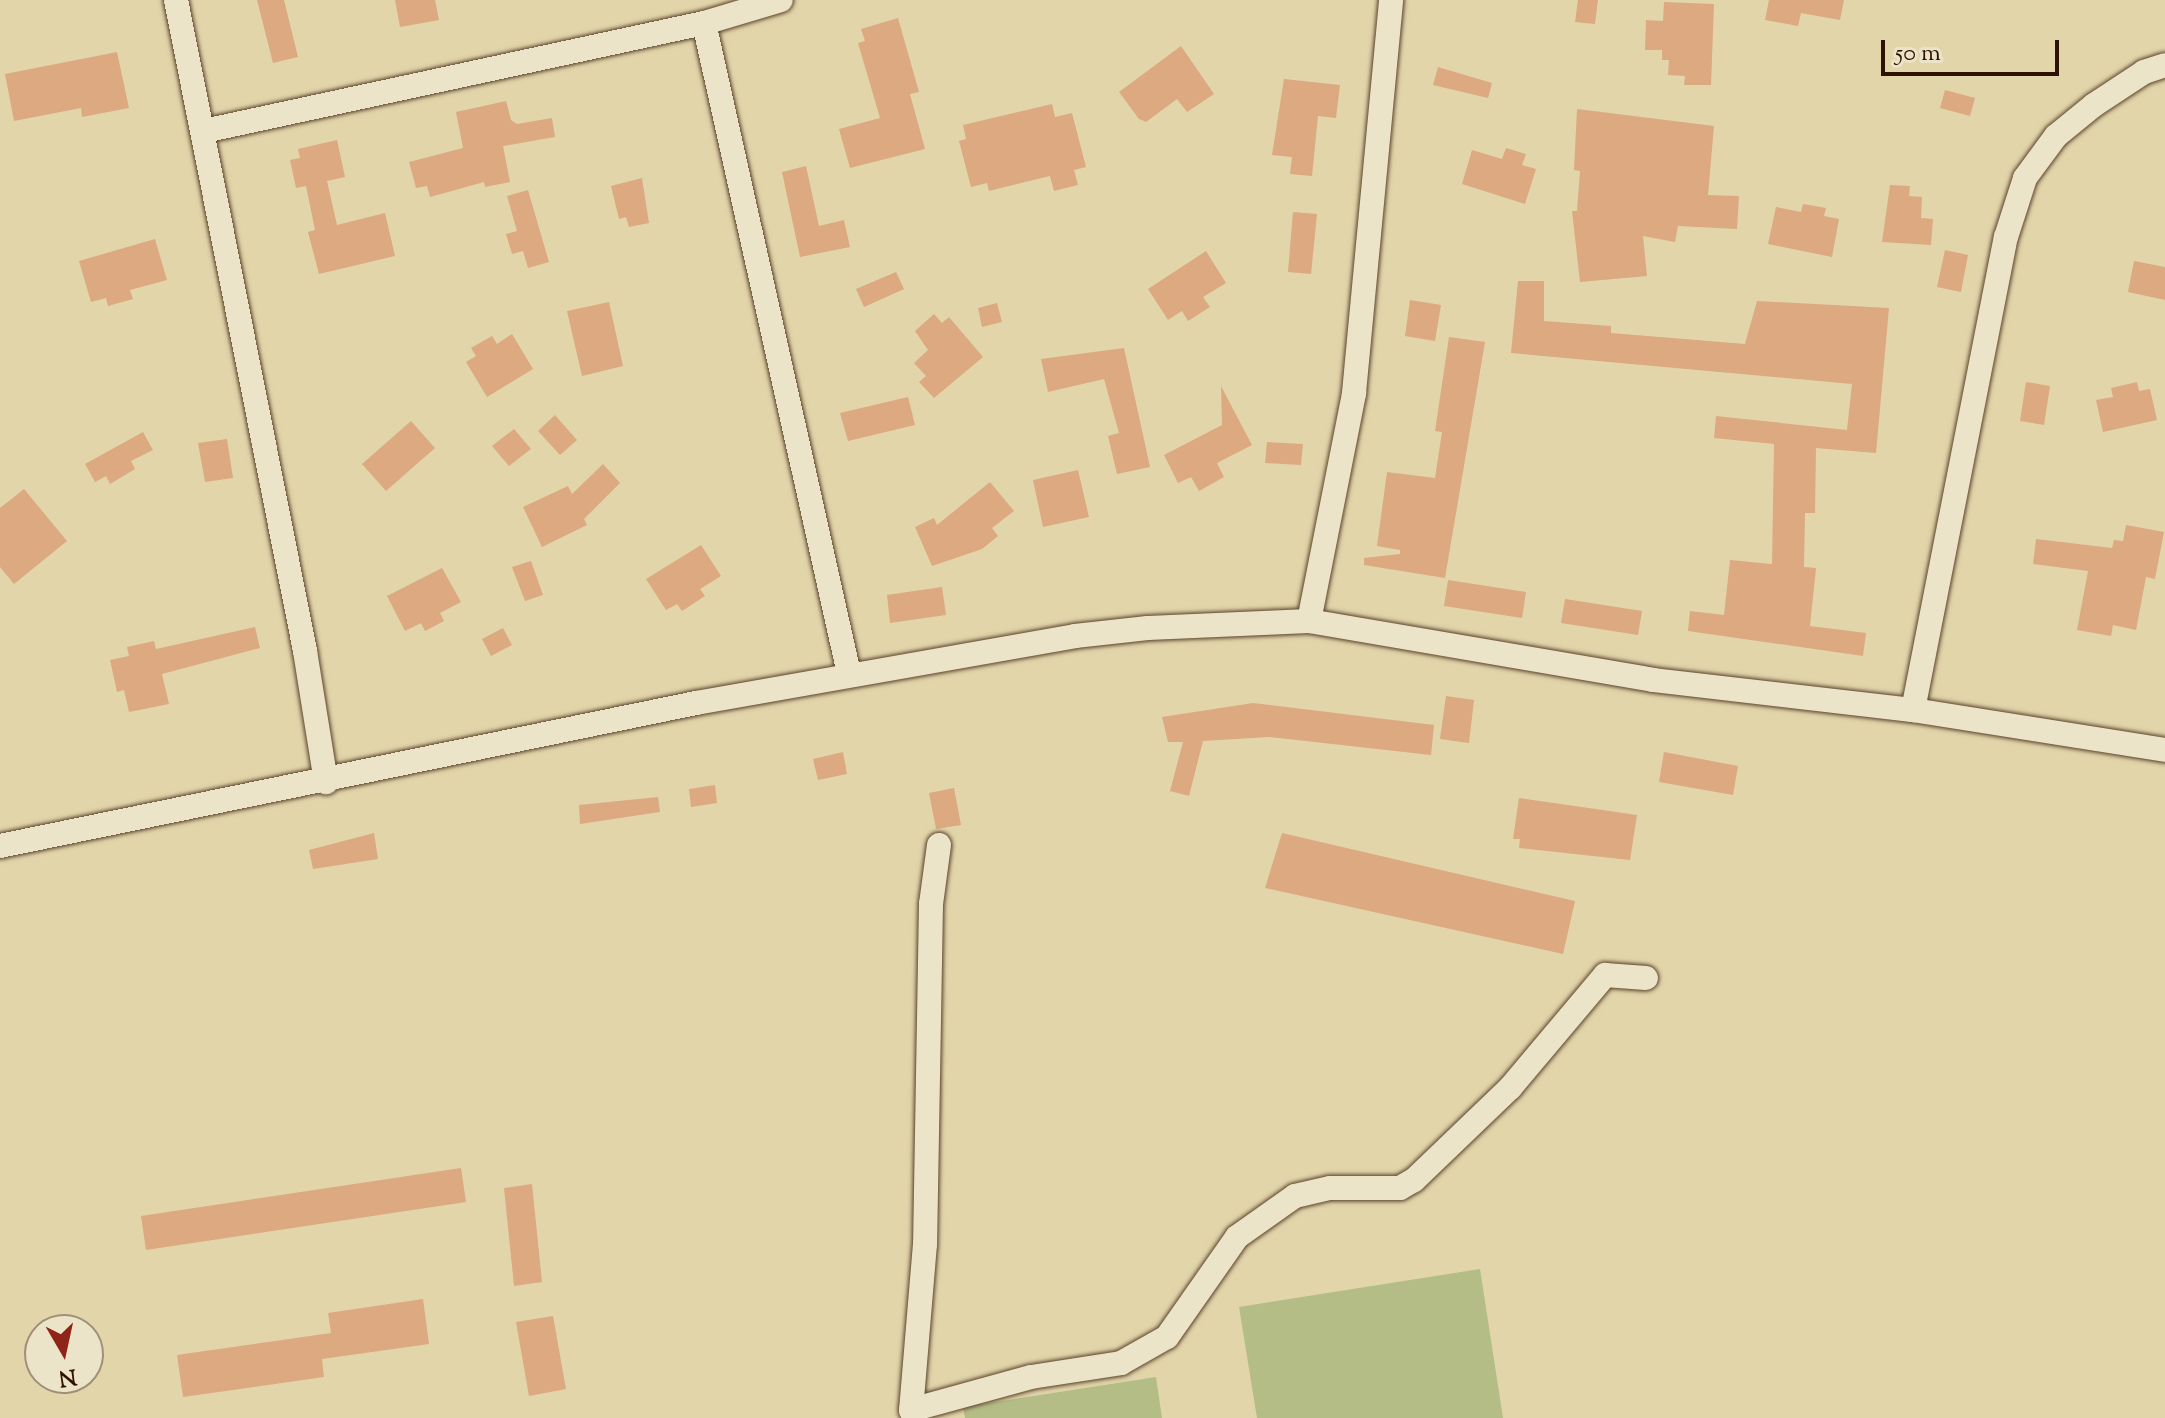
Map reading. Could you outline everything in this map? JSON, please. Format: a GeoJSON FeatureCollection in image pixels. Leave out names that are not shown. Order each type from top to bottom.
{"type":"FeatureCollection","features":[{"type":"Feature","properties":{"kind":"street"},"geometry":{"type":"LineString","coordinates":[[176,0],[204,131],[326,782]]}},
{"type":"Feature","properties":{"kind":"street"},"geometry":{"type":"LineString","coordinates":[[204,131],[704,23],[781,0]]}},
{"type":"Feature","properties":{"kind":"street"},"geometry":{"type":"LineString","coordinates":[[1309,621],[1354,393],[1391,0]]}},
{"type":"Feature","properties":{"kind":"street"},"geometry":{"type":"LineString","coordinates":[[704,23],[849,674]]}},
{"type":"Feature","properties":{"kind":"street"},"geometry":{"type":"LineString","coordinates":[[1913,710],[2006,237],[2025,178],[2056,136],[2094,105],[2144,72],[2165,65]]}},
{"type":"Feature","properties":{"kind":"street"},"geometry":{"type":"LineString","coordinates":[[0,846],[849,674],[1075,636],[1309,621],[1653,680],[1913,710],[2165,750]]}},
{"type":"Feature","properties":{"kind":"street"},"geometry":{"type":"LineString","coordinates":[[939,845],[931,904],[925,1244],[911,1410],[1031,1377],[1121,1363],[1167,1337],[1237,1237],[1295,1196],[1330,1188],[1400,1188],[1414,1180],[1510,1088],[1605,975],[1646,978]]}},
{"type":"Feature","properties":{"kind":"green space"},"geometry":{"type":"Polygon","coordinates":[[[1480,1269],[1503,1418],[1257,1418],[1239,1307],[1480,1269]]]}},
{"type":"Feature","properties":{"kind":"green space"},"geometry":{"type":"Polygon","coordinates":[[[1156,1377],[1162,1418],[965,1418],[963,1407],[1156,1377]]]}},
{"type":"Feature","properties":{"kind":"building"},"geometry":{"type":"Polygon","coordinates":[[[257,0],[284,0],[298,57],[273,63],[257,0]]]}},
{"type":"Feature","properties":{"kind":"building"},"geometry":{"type":"Polygon","coordinates":[[[395,0],[435,0],[439,20],[400,27],[395,0]]]}},
{"type":"Feature","properties":{"kind":"building"},"geometry":{"type":"Polygon","coordinates":[[[1578,0],[1598,0],[1595,24],[1575,22],[1578,0]]]}},
{"type":"Feature","properties":{"kind":"building"},"geometry":{"type":"Polygon","coordinates":[[[1769,0],[1844,0],[1840,20],[1801,13],[1798,26],[1765,20],[1769,0]]]}},
{"type":"Feature","properties":{"kind":"building"},"geometry":{"type":"Polygon","coordinates":[[[1664,2],[1714,4],[1711,85],[1684,85],[1685,76],[1668,75],[1669,60],[1662,60],[1662,50],[1645,50],[1646,20],[1663,21],[1664,2]]]}},
{"type":"Feature","properties":{"kind":"building"},"geometry":{"type":"Polygon","coordinates":[[[898,18],[919,92],[910,94],[925,149],[850,168],[839,129],[880,118],[858,43],[865,41],[861,29],[898,18]]]}},
{"type":"Feature","properties":{"kind":"building"},"geometry":{"type":"Polygon","coordinates":[[[1181,46],[1214,94],[1187,112],[1177,99],[1146,122],[1139,119],[1119,92],[1181,46]]]}},
{"type":"Feature","properties":{"kind":"building"},"geometry":{"type":"Polygon","coordinates":[[[117,52],[129,108],[82,117],[81,108],[14,121],[5,74],[117,52]]]}},
{"type":"Feature","properties":{"kind":"building"},"geometry":{"type":"Polygon","coordinates":[[[1438,67],[1492,83],[1488,98],[1433,85],[1438,67]]]}},
{"type":"Feature","properties":{"kind":"building"},"geometry":{"type":"Polygon","coordinates":[[[1284,79],[1340,85],[1336,118],[1318,116],[1312,176],[1290,174],[1292,157],[1272,155],[1284,79]]]}},
{"type":"Feature","properties":{"kind":"building"},"geometry":{"type":"Polygon","coordinates":[[[1945,90],[1975,98],[1970,116],[1940,108],[1945,90]]]}},
{"type":"Feature","properties":{"kind":"building"},"geometry":{"type":"Polygon","coordinates":[[[506,101],[511,120],[517,124],[552,118],[555,137],[503,146],[510,182],[485,187],[484,182],[430,197],[427,186],[416,188],[409,162],[463,148],[456,112],[506,101]]]}},
{"type":"Feature","properties":{"kind":"building"},"geometry":{"type":"Polygon","coordinates":[[[1052,104],[1055,117],[1072,113],[1086,167],[1074,170],[1078,185],[1054,191],[1050,176],[989,191],[987,183],[971,187],[959,141],[966,139],[963,125],[1052,104]]]}},
{"type":"Feature","properties":{"kind":"building"},"geometry":{"type":"Polygon","coordinates":[[[1577,109],[1714,126],[1708,195],[1739,196],[1737,229],[1678,226],[1675,242],[1643,236],[1647,276],[1580,282],[1572,211],[1577,211],[1580,171],[1574,170],[1577,109]]]}},
{"type":"Feature","properties":{"kind":"building"},"geometry":{"type":"Polygon","coordinates":[[[337,140],[345,177],[327,181],[337,225],[385,213],[395,256],[319,274],[308,232],[315,230],[306,186],[296,188],[290,160],[300,158],[298,149],[337,140]]]}},
{"type":"Feature","properties":{"kind":"building"},"geometry":{"type":"Polygon","coordinates":[[[1506,148],[1526,154],[1522,165],[1536,169],[1525,204],[1462,184],[1472,150],[1502,159],[1506,148]]]}},
{"type":"Feature","properties":{"kind":"building"},"geometry":{"type":"Polygon","coordinates":[[[806,166],[819,226],[844,220],[850,247],[800,257],[782,172],[806,166]]]}},
{"type":"Feature","properties":{"kind":"building"},"geometry":{"type":"Polygon","coordinates":[[[642,178],[649,223],[629,227],[626,217],[619,219],[611,186],[642,178]]]}},
{"type":"Feature","properties":{"kind":"building"},"geometry":{"type":"Polygon","coordinates":[[[1890,185],[1910,186],[1909,196],[1922,197],[1921,218],[1933,219],[1931,245],[1882,242],[1890,185]]]}},
{"type":"Feature","properties":{"kind":"building"},"geometry":{"type":"Polygon","coordinates":[[[528,190],[549,262],[528,268],[523,251],[512,254],[506,234],[517,231],[507,196],[528,190]]]}},
{"type":"Feature","properties":{"kind":"building"},"geometry":{"type":"Polygon","coordinates":[[[1803,204],[1826,208],[1824,216],[1839,219],[1832,257],[1768,244],[1776,207],[1801,212],[1803,204]]]}},
{"type":"Feature","properties":{"kind":"building"},"geometry":{"type":"Polygon","coordinates":[[[1293,212],[1317,214],[1311,274],[1288,272],[1293,212]]]}},
{"type":"Feature","properties":{"kind":"building"},"geometry":{"type":"Polygon","coordinates":[[[155,239],[167,280],[130,290],[133,299],[108,306],[106,298],[91,302],[79,261],[155,239]]]}},
{"type":"Feature","properties":{"kind":"building"},"geometry":{"type":"Polygon","coordinates":[[[1945,250],[1968,255],[1961,292],[1937,287],[1945,250]]]}},
{"type":"Feature","properties":{"kind":"building"},"geometry":{"type":"Polygon","coordinates":[[[1206,251],[1226,283],[1203,297],[1210,307],[1188,321],[1182,311],[1168,320],[1148,289],[1206,251]]]}},
{"type":"Feature","properties":{"kind":"building"},"geometry":{"type":"Polygon","coordinates":[[[2134,261],[2165,267],[2165,300],[2128,292],[2134,261]]]}},
{"type":"Feature","properties":{"kind":"building"},"geometry":{"type":"Polygon","coordinates":[[[896,272],[904,289],[864,307],[856,289],[896,272]]]}},
{"type":"Feature","properties":{"kind":"building"},"geometry":{"type":"Polygon","coordinates":[[[1518,281],[1544,281],[1544,321],[1611,326],[1611,333],[1745,344],[1757,301],[1889,308],[1876,453],[1816,448],[1815,513],[1805,513],[1804,567],[1816,568],[1810,626],[1866,633],[1863,656],[1688,631],[1690,611],[1724,615],[1730,560],[1772,564],[1774,444],[1714,438],[1716,416],[1847,430],[1852,384],[1511,353],[1518,281]]]}},
{"type":"Feature","properties":{"kind":"building"},"geometry":{"type":"Polygon","coordinates":[[[1410,300],[1441,305],[1435,341],[1405,336],[1410,300]]]}},
{"type":"Feature","properties":{"kind":"building"},"geometry":{"type":"Polygon","coordinates":[[[609,302],[623,366],[582,376],[567,311],[609,302]]]}},
{"type":"Feature","properties":{"kind":"building"},"geometry":{"type":"Polygon","coordinates":[[[997,303],[1002,322],[982,327],[978,308],[997,303]]]}},
{"type":"Feature","properties":{"kind":"building"},"geometry":{"type":"Polygon","coordinates":[[[934,314],[942,323],[949,317],[983,357],[934,398],[919,382],[926,376],[914,363],[928,350],[915,331],[934,314]]]}},
{"type":"Feature","properties":{"kind":"building"},"geometry":{"type":"Polygon","coordinates":[[[512,334],[533,369],[487,397],[466,362],[476,356],[471,348],[492,336],[497,344],[512,334]]]}},
{"type":"Feature","properties":{"kind":"building"},"geometry":{"type":"Polygon","coordinates":[[[1449,337],[1485,342],[1445,578],[1364,565],[1364,558],[1400,554],[1400,550],[1377,546],[1387,472],[1435,478],[1442,432],[1435,431],[1449,337]]]}},
{"type":"Feature","properties":{"kind":"building"},"geometry":{"type":"Polygon","coordinates":[[[1124,348],[1150,467],[1117,474],[1108,436],[1119,433],[1104,379],[1048,392],[1041,359],[1124,348]]]}},
{"type":"Feature","properties":{"kind":"building"},"geometry":{"type":"Polygon","coordinates":[[[2026,382],[2050,386],[2044,425],[2020,421],[2026,382]]]}},
{"type":"Feature","properties":{"kind":"building"},"geometry":{"type":"Polygon","coordinates":[[[2137,382],[2139,391],[2150,389],[2157,420],[2103,432],[2096,400],[2113,397],[2111,388],[2137,382]]]}},
{"type":"Feature","properties":{"kind":"building"},"geometry":{"type":"Polygon","coordinates":[[[1221,386],[1252,445],[1217,463],[1224,477],[1199,491],[1191,477],[1178,483],[1164,455],[1222,425],[1221,386]]]}},
{"type":"Feature","properties":{"kind":"building"},"geometry":{"type":"Polygon","coordinates":[[[908,397],[915,425],[848,441],[840,413],[908,397]]]}},
{"type":"Feature","properties":{"kind":"building"},"geometry":{"type":"Polygon","coordinates":[[[555,415],[577,440],[560,455],[538,431],[555,415]]]}},
{"type":"Feature","properties":{"kind":"building"},"geometry":{"type":"Polygon","coordinates":[[[411,421],[435,448],[386,491],[362,464],[411,421]]]}},
{"type":"Feature","properties":{"kind":"building"},"geometry":{"type":"Polygon","coordinates":[[[514,429],[531,449],[509,466],[492,446],[514,429]]]}},
{"type":"Feature","properties":{"kind":"building"},"geometry":{"type":"Polygon","coordinates":[[[143,432],[153,450],[131,461],[135,469],[110,484],[106,476],[95,482],[85,464],[143,432]]]}},
{"type":"Feature","properties":{"kind":"building"},"geometry":{"type":"Polygon","coordinates":[[[227,439],[233,478],[205,482],[198,443],[227,439]]]}},
{"type":"Feature","properties":{"kind":"building"},"geometry":{"type":"Polygon","coordinates":[[[1267,442],[1303,444],[1301,465],[1265,463],[1267,442]]]}},
{"type":"Feature","properties":{"kind":"building"},"geometry":{"type":"Polygon","coordinates":[[[603,464],[620,483],[584,519],[587,525],[542,547],[523,507],[568,486],[572,494],[603,464]]]}},
{"type":"Feature","properties":{"kind":"building"},"geometry":{"type":"Polygon","coordinates":[[[1078,470],[1089,517],[1043,527],[1033,480],[1078,470]]]}},
{"type":"Feature","properties":{"kind":"building"},"geometry":{"type":"Polygon","coordinates":[[[990,482],[1014,511],[992,528],[998,536],[982,549],[932,566],[915,527],[934,518],[937,525],[990,482]]]}},
{"type":"Feature","properties":{"kind":"building"},"geometry":{"type":"Polygon","coordinates":[[[24,489],[67,541],[14,584],[0,567],[0,508],[24,489]]]}},
{"type":"Feature","properties":{"kind":"building"},"geometry":{"type":"Polygon","coordinates":[[[2126,525],[2164,532],[2155,579],[2146,577],[2136,630],[2113,625],[2111,636],[2077,630],[2088,571],[2033,564],[2036,539],[2112,548],[2114,540],[2123,541],[2126,525]]]}},
{"type":"Feature","properties":{"kind":"building"},"geometry":{"type":"Polygon","coordinates":[[[701,545],[721,576],[700,589],[705,596],[682,611],[677,604],[666,610],[646,579],[701,545]]]}},
{"type":"Feature","properties":{"kind":"building"},"geometry":{"type":"Polygon","coordinates":[[[531,561],[543,595],[525,601],[512,567],[531,561]]]}},
{"type":"Feature","properties":{"kind":"building"},"geometry":{"type":"Polygon","coordinates":[[[442,568],[461,602],[440,613],[444,621],[425,631],[421,623],[405,631],[387,596],[442,568]]]}},
{"type":"Feature","properties":{"kind":"building"},"geometry":{"type":"Polygon","coordinates":[[[1448,580],[1526,592],[1522,618],[1444,606],[1448,580]]]}},
{"type":"Feature","properties":{"kind":"building"},"geometry":{"type":"Polygon","coordinates":[[[942,587],[946,615],[890,623],[887,595],[942,587]]]}},
{"type":"Feature","properties":{"kind":"building"},"geometry":{"type":"Polygon","coordinates":[[[1565,599],[1642,611],[1638,635],[1561,623],[1565,599]]]}},
{"type":"Feature","properties":{"kind":"building"},"geometry":{"type":"Polygon","coordinates":[[[255,627],[260,648],[162,674],[169,704],[129,712],[124,690],[117,692],[110,660],[129,656],[127,647],[154,641],[156,649],[255,627]]]}},
{"type":"Feature","properties":{"kind":"building"},"geometry":{"type":"Polygon","coordinates":[[[503,628],[512,645],[491,656],[482,639],[503,628]]]}},
{"type":"Feature","properties":{"kind":"building"},"geometry":{"type":"Polygon","coordinates":[[[1446,696],[1474,700],[1469,743],[1440,739],[1446,696]]]}},
{"type":"Feature","properties":{"kind":"building"},"geometry":{"type":"Polygon","coordinates":[[[1253,703],[1434,725],[1431,755],[1269,737],[1203,741],[1189,796],[1170,791],[1183,742],[1168,742],[1162,717],[1253,703]]]}},
{"type":"Feature","properties":{"kind":"building"},"geometry":{"type":"Polygon","coordinates":[[[843,752],[847,774],[818,780],[813,759],[843,752]]]}},
{"type":"Feature","properties":{"kind":"building"},"geometry":{"type":"Polygon","coordinates":[[[1664,752],[1738,766],[1733,795],[1659,782],[1664,752]]]}},
{"type":"Feature","properties":{"kind":"building"},"geometry":{"type":"Polygon","coordinates":[[[715,785],[717,803],[691,807],[689,789],[715,785]]]}},
{"type":"Feature","properties":{"kind":"building"},"geometry":{"type":"Polygon","coordinates":[[[954,788],[961,825],[936,829],[929,793],[954,788]]]}},
{"type":"Feature","properties":{"kind":"building"},"geometry":{"type":"Polygon","coordinates":[[[658,797],[660,812],[580,824],[579,805],[658,797]]]}},
{"type":"Feature","properties":{"kind":"building"},"geometry":{"type":"Polygon","coordinates":[[[1519,798],[1637,815],[1630,860],[1519,848],[1520,839],[1513,839],[1519,798]]]}},
{"type":"Feature","properties":{"kind":"building"},"geometry":{"type":"Polygon","coordinates":[[[374,833],[378,859],[313,869],[309,850],[374,833]]]}},
{"type":"Feature","properties":{"kind":"building"},"geometry":{"type":"Polygon","coordinates":[[[1282,833],[1575,901],[1563,954],[1265,888],[1282,833]]]}},
{"type":"Feature","properties":{"kind":"building"},"geometry":{"type":"Polygon","coordinates":[[[461,1168],[466,1202],[146,1250],[141,1216],[461,1168]]]}},
{"type":"Feature","properties":{"kind":"building"},"geometry":{"type":"Polygon","coordinates":[[[532,1184],[542,1282],[514,1286],[504,1188],[532,1184]]]}},
{"type":"Feature","properties":{"kind":"building"},"geometry":{"type":"Polygon","coordinates":[[[423,1299],[429,1344],[322,1359],[324,1377],[183,1397],[177,1355],[331,1333],[328,1313],[423,1299]]]}},
{"type":"Feature","properties":{"kind":"building"},"geometry":{"type":"Polygon","coordinates":[[[553,1316],[566,1389],[529,1396],[516,1322],[553,1316]]]}}]}
